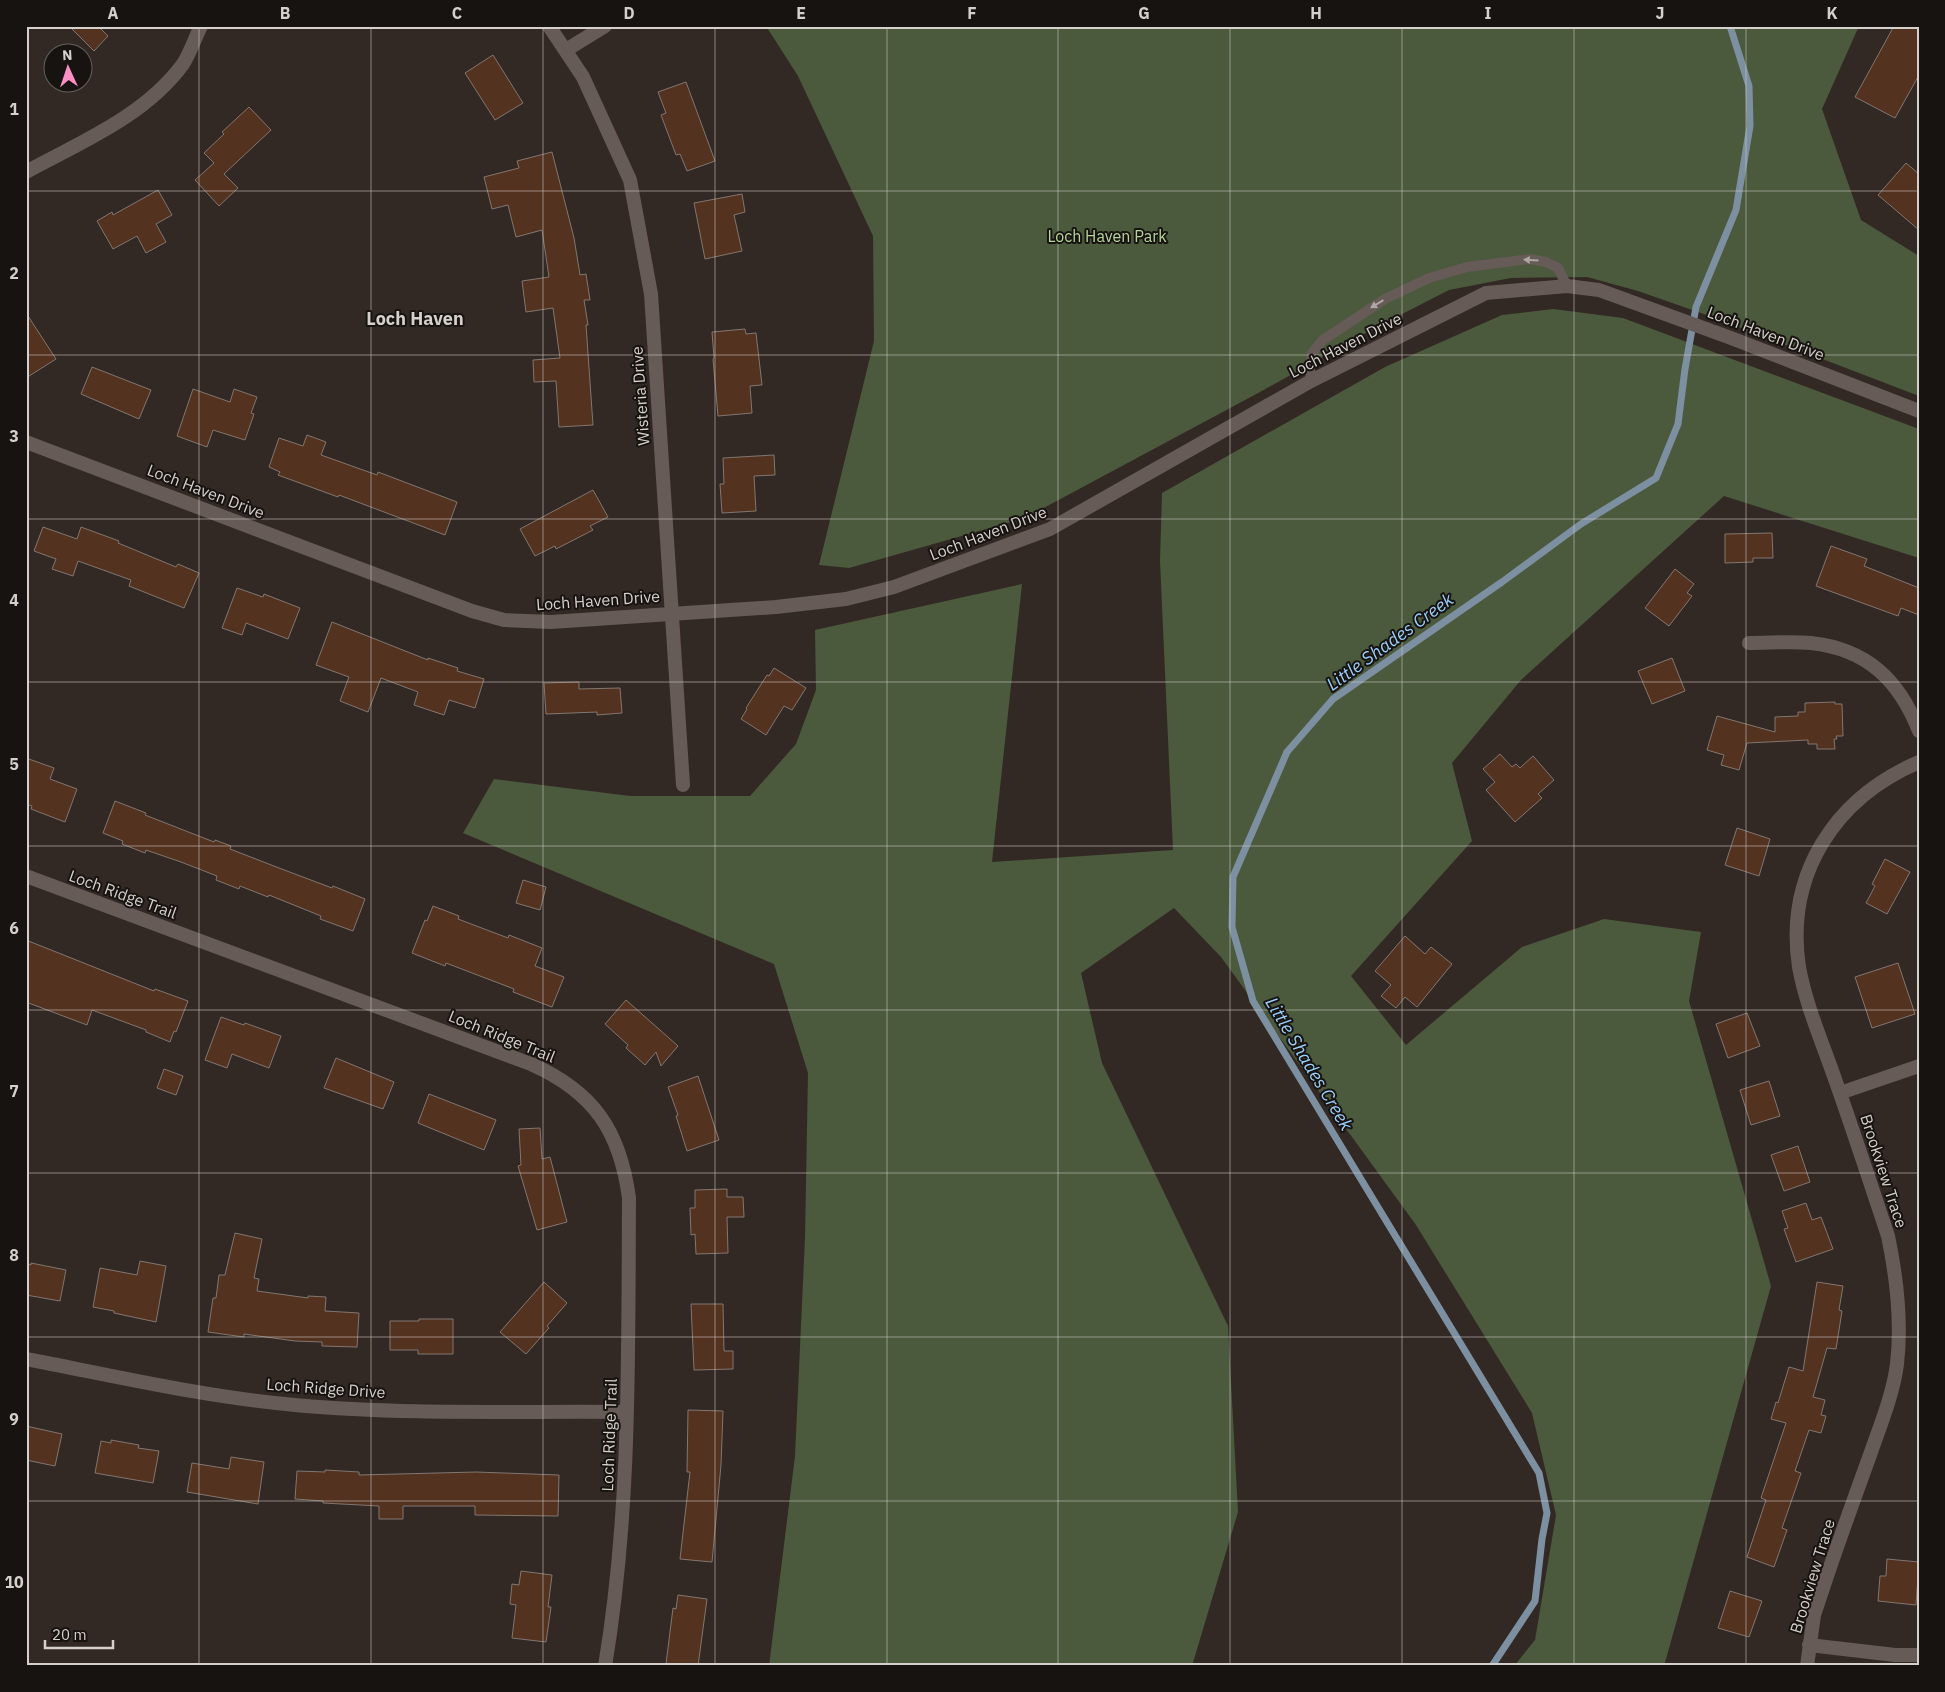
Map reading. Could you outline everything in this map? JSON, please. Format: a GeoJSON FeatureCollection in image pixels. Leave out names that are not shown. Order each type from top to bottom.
{"type":"FeatureCollection","features":[{"type":"Feature","properties":{"kind":"street"},"geometry":{"type":"LineString","coordinates":[[26,172],[121,121],[150,98],[168,82],[184,63],[201,26]]}},
{"type":"Feature","properties":{"kind":"street","name":"Wisteria Drive"},"geometry":{"type":"LineString","coordinates":[[549,26],[583,77],[630,180],[651,294],[683,785]]}},
{"type":"Feature","properties":{"kind":"street"},"geometry":{"type":"LineString","coordinates":[[566,50],[605,26]]}},
{"type":"Feature","properties":{"kind":"street","name":"Loch Haven Drive"},"geometry":{"type":"LineString","coordinates":[[26,442],[472,611],[504,620],[551,622],[776,607],[846,599],[894,587],[1050,530],[1311,381],[1486,293],[1567,286],[1599,290],[1731,338],[1919,411]]}},
{"type":"Feature","properties":{"kind":"street"},"geometry":{"type":"LineString","coordinates":[[1749,643],[1811,644],[1838,649],[1863,660],[1880,670],[1900,692],[1919,731]]}},
{"type":"Feature","properties":{"kind":"street","name":"Brookview Trace"},"geometry":{"type":"LineString","coordinates":[[1807,1666],[1814,1615],[1890,1394],[1897,1366],[1899,1314],[1897,1287],[1888,1236],[1804,988],[1796,937],[1798,910],[1810,864],[1820,844],[1833,825],[1866,792],[1896,771],[1919,762]]}},
{"type":"Feature","properties":{"kind":"street","name":"Loch Ridge Trail"},"geometry":{"type":"LineString","coordinates":[[26,876],[531,1064],[552,1073],[583,1097],[603,1121],[616,1142],[626,1171],[630,1198],[627,1412],[622,1541],[614,1612],[605,1666]]}},
{"type":"Feature","properties":{"kind":"street"},"geometry":{"type":"LineString","coordinates":[[1840,1093],[1919,1066]]}},
{"type":"Feature","properties":{"kind":"street","name":"Loch Ridge Drive"},"geometry":{"type":"LineString","coordinates":[[26,1360],[208,1394],[292,1405],[366,1410],[627,1412]]}},
{"type":"Feature","properties":{"kind":"street"},"geometry":{"type":"LineString","coordinates":[[1809,1644],[1895,1655],[1919,1655]]}},
{"type":"Feature","properties":{"kind":"lane"},"geometry":{"type":"LineString","coordinates":[[1311,381],[1312,353],[1323,340],[1385,299],[1429,278],[1467,267],[1530,259],[1546,262],[1558,268],[1567,286]]}},
{"type":"Feature","properties":{"kind":"green space","name":"Loch Haven Park"},"geometry":{"type":"Polygon","coordinates":[[[766,26],[1859,26],[1822,109],[1861,220],[1919,256],[1919,396],[1718,319],[1638,291],[1587,277],[1511,278],[1449,290],[1373,329],[1025,518],[849,568],[819,565],[874,341],[873,236],[798,76],[766,26]]]}},
{"type":"Feature","properties":{"kind":"green space"},"geometry":{"type":"Polygon","coordinates":[[[1553,309],[1623,318],[1919,429],[1919,558],[1724,496],[1521,680],[1452,763],[1472,841],[1351,976],[1406,1045],[1522,947],[1604,919],[1701,932],[1689,1001],[1771,1286],[1664,1666],[1514,1666],[1535,1640],[1556,1515],[1532,1413],[1416,1225],[1221,957],[1174,908],[1081,973],[1102,1063],[1228,1326],[1238,1512],[1192,1666],[769,1666],[795,1456],[805,1238],[808,1073],[774,964],[463,833],[494,779],[630,796],[750,796],[796,744],[816,690],[815,630],[1022,584],[992,862],[1173,850],[1160,561],[1162,493],[1385,367],[1502,315],[1553,309]]]}},
{"type":"Feature","properties":{"kind":"building"},"geometry":{"type":"Polygon","coordinates":[[[69,26],[98,26],[108,36],[94,51],[92,49],[92,42],[85,42],[69,26]]]}},
{"type":"Feature","properties":{"kind":"building"},"geometry":{"type":"Polygon","coordinates":[[[1894,26],[1919,26],[1919,75],[1895,118],[1855,97],[1894,26]]]}},
{"type":"Feature","properties":{"kind":"building"},"geometry":{"type":"Polygon","coordinates":[[[493,55],[523,103],[495,120],[465,73],[493,55]]]}},
{"type":"Feature","properties":{"kind":"building"},"geometry":{"type":"Polygon","coordinates":[[[686,82],[715,161],[687,171],[680,154],[676,155],[661,115],[666,113],[658,92],[686,82]]]}},
{"type":"Feature","properties":{"kind":"building"},"geometry":{"type":"Polygon","coordinates":[[[249,107],[271,130],[224,174],[238,188],[219,206],[195,180],[214,163],[204,153],[224,134],[222,132],[249,107]]]}},
{"type":"Feature","properties":{"kind":"building"},"geometry":{"type":"Polygon","coordinates":[[[552,152],[574,238],[580,275],[586,274],[590,300],[584,300],[588,325],[586,325],[593,425],[559,427],[556,381],[534,382],[533,360],[560,358],[553,308],[526,312],[522,281],[549,277],[542,230],[516,237],[508,205],[492,209],[484,177],[519,168],[517,161],[552,152]]]}},
{"type":"Feature","properties":{"kind":"building"},"geometry":{"type":"Polygon","coordinates":[[[1906,163],[1919,174],[1919,230],[1878,195],[1906,163]]]}},
{"type":"Feature","properties":{"kind":"building"},"geometry":{"type":"Polygon","coordinates":[[[158,190],[172,215],[156,224],[166,242],[146,253],[137,236],[113,249],[97,221],[112,212],[113,215],[158,190]]]}},
{"type":"Feature","properties":{"kind":"building"},"geometry":{"type":"Polygon","coordinates":[[[742,194],[745,212],[734,215],[742,251],[705,259],[694,203],[742,194]]]}},
{"type":"Feature","properties":{"kind":"building"},"geometry":{"type":"Polygon","coordinates":[[[26,313],[56,359],[26,378],[26,313]]]}},
{"type":"Feature","properties":{"kind":"building"},"geometry":{"type":"Polygon","coordinates":[[[745,329],[746,334],[756,333],[762,385],[750,386],[752,413],[718,416],[712,332],[745,329]]]}},
{"type":"Feature","properties":{"kind":"building"},"geometry":{"type":"Polygon","coordinates":[[[92,367],[151,390],[139,419],[81,394],[92,367]]]}},
{"type":"Feature","properties":{"kind":"building"},"geometry":{"type":"Polygon","coordinates":[[[193,389],[230,402],[234,389],[257,397],[251,413],[254,414],[245,440],[213,430],[207,447],[177,436],[193,389]]]}},
{"type":"Feature","properties":{"kind":"building"},"geometry":{"type":"Polygon","coordinates":[[[307,435],[326,442],[321,455],[377,475],[378,472],[457,502],[445,535],[339,495],[338,497],[278,475],[280,472],[269,467],[279,438],[303,446],[307,435]]]}},
{"type":"Feature","properties":{"kind":"building"},"geometry":{"type":"Polygon","coordinates":[[[774,455],[775,475],[754,476],[756,511],[722,513],[720,484],[724,484],[723,458],[774,455]]]}},
{"type":"Feature","properties":{"kind":"building"},"geometry":{"type":"Polygon","coordinates":[[[593,490],[608,517],[590,526],[593,530],[556,549],[555,546],[535,556],[520,529],[593,490]]]}},
{"type":"Feature","properties":{"kind":"building"},"geometry":{"type":"Polygon","coordinates":[[[43,527],[77,539],[81,527],[119,541],[118,543],[176,567],[178,564],[199,573],[184,608],[129,586],[131,580],[78,561],[73,576],[52,569],[56,559],[34,551],[43,527]]]}},
{"type":"Feature","properties":{"kind":"building"},"geometry":{"type":"Polygon","coordinates":[[[1772,533],[1773,558],[1753,558],[1753,562],[1725,563],[1725,534],[1772,533]]]}},
{"type":"Feature","properties":{"kind":"building"},"geometry":{"type":"Polygon","coordinates":[[[1831,546],[1867,559],[1864,566],[1919,588],[1919,615],[1901,608],[1898,616],[1816,586],[1831,546]]]}},
{"type":"Feature","properties":{"kind":"building"},"geometry":{"type":"Polygon","coordinates":[[[1675,569],[1694,584],[1687,593],[1692,596],[1669,626],[1645,608],[1675,569]]]}},
{"type":"Feature","properties":{"kind":"building"},"geometry":{"type":"Polygon","coordinates":[[[237,588],[263,597],[264,594],[300,608],[288,639],[246,623],[242,635],[222,628],[237,588]]]}},
{"type":"Feature","properties":{"kind":"building"},"geometry":{"type":"Polygon","coordinates":[[[332,622],[428,660],[428,658],[458,668],[457,671],[484,679],[475,708],[449,700],[444,715],[414,705],[418,692],[381,678],[368,712],[340,701],[349,677],[316,665],[332,622]]]}},
{"type":"Feature","properties":{"kind":"building"},"geometry":{"type":"Polygon","coordinates":[[[1672,658],[1685,691],[1652,704],[1638,671],[1672,658]]]}},
{"type":"Feature","properties":{"kind":"building"},"geometry":{"type":"Polygon","coordinates":[[[774,668],[806,688],[792,710],[784,706],[766,735],[741,719],[767,675],[769,676],[774,668]]]}},
{"type":"Feature","properties":{"kind":"building"},"geometry":{"type":"Polygon","coordinates":[[[579,682],[579,689],[620,688],[622,713],[597,715],[597,712],[546,714],[544,683],[579,682]]]}},
{"type":"Feature","properties":{"kind":"building"},"geometry":{"type":"Polygon","coordinates":[[[1835,702],[1835,704],[1842,704],[1843,736],[1836,736],[1837,739],[1834,739],[1835,749],[1817,749],[1817,744],[1808,744],[1808,740],[1747,743],[1739,770],[1721,765],[1724,755],[1707,750],[1717,716],[1775,732],[1775,717],[1798,716],[1798,712],[1805,712],[1805,703],[1835,702]]]}},
{"type":"Feature","properties":{"kind":"building"},"geometry":{"type":"Polygon","coordinates":[[[1500,754],[1512,767],[1516,764],[1520,768],[1533,756],[1554,780],[1538,794],[1542,798],[1515,822],[1486,790],[1495,782],[1483,769],[1500,754]]]}},
{"type":"Feature","properties":{"kind":"building"},"geometry":{"type":"Polygon","coordinates":[[[26,758],[54,768],[50,779],[77,789],[65,822],[31,809],[32,806],[26,804],[26,758]]]}},
{"type":"Feature","properties":{"kind":"building"},"geometry":{"type":"Polygon","coordinates":[[[115,801],[214,842],[215,840],[231,846],[230,849],[365,899],[353,931],[320,919],[321,916],[269,895],[268,897],[240,886],[239,889],[216,880],[217,876],[181,862],[146,850],[145,853],[122,844],[123,841],[103,833],[115,801]]]}},
{"type":"Feature","properties":{"kind":"building"},"geometry":{"type":"Polygon","coordinates":[[[1737,828],[1770,839],[1759,876],[1725,865],[1737,828]]]}},
{"type":"Feature","properties":{"kind":"building"},"geometry":{"type":"Polygon","coordinates":[[[1885,859],[1910,872],[1887,914],[1866,903],[1875,886],[1872,884],[1885,859]]]}},
{"type":"Feature","properties":{"kind":"building"},"geometry":{"type":"Polygon","coordinates":[[[523,880],[546,887],[540,910],[516,903],[523,880]]]}},
{"type":"Feature","properties":{"kind":"building"},"geometry":{"type":"Polygon","coordinates":[[[433,906],[459,916],[458,919],[508,938],[509,935],[542,948],[535,966],[564,977],[552,1007],[513,992],[514,989],[446,963],[445,966],[412,953],[425,920],[427,921],[433,906]]]}},
{"type":"Feature","properties":{"kind":"building"},"geometry":{"type":"Polygon","coordinates":[[[1405,936],[1425,954],[1431,947],[1452,964],[1417,1007],[1405,997],[1396,1008],[1381,996],[1391,985],[1375,971],[1405,936]]]}},
{"type":"Feature","properties":{"kind":"building"},"geometry":{"type":"Polygon","coordinates":[[[26,940],[154,991],[155,989],[188,1001],[170,1042],[146,1032],[146,1030],[92,1010],[87,1025],[26,1002],[26,940]]]}},
{"type":"Feature","properties":{"kind":"building"},"geometry":{"type":"Polygon","coordinates":[[[1898,963],[1915,1014],[1872,1028],[1855,977],[1898,963]]]}},
{"type":"Feature","properties":{"kind":"building"},"geometry":{"type":"Polygon","coordinates":[[[626,1000],[678,1046],[661,1066],[656,1052],[645,1065],[626,1048],[628,1045],[605,1024],[626,1000]]]}},
{"type":"Feature","properties":{"kind":"building"},"geometry":{"type":"Polygon","coordinates":[[[1747,1013],[1760,1046],[1728,1058],[1716,1024],[1747,1013]]]}},
{"type":"Feature","properties":{"kind":"building"},"geometry":{"type":"Polygon","coordinates":[[[221,1017],[244,1025],[245,1023],[281,1036],[269,1068],[232,1054],[227,1068],[205,1060],[221,1017]]]}},
{"type":"Feature","properties":{"kind":"building"},"geometry":{"type":"Polygon","coordinates":[[[336,1058],[394,1082],[383,1109],[324,1088],[336,1058]]]}},
{"type":"Feature","properties":{"kind":"building"},"geometry":{"type":"Polygon","coordinates":[[[164,1069],[183,1076],[176,1095],[157,1088],[164,1069]]]}},
{"type":"Feature","properties":{"kind":"building"},"geometry":{"type":"Polygon","coordinates":[[[698,1076],[719,1140],[687,1151],[676,1116],[678,1115],[668,1087],[698,1076]]]}},
{"type":"Feature","properties":{"kind":"building"},"geometry":{"type":"Polygon","coordinates":[[[1769,1081],[1780,1116],[1751,1125],[1740,1090],[1769,1081]]]}},
{"type":"Feature","properties":{"kind":"building"},"geometry":{"type":"Polygon","coordinates":[[[429,1094],[496,1120],[484,1150],[418,1123],[429,1094]]]}},
{"type":"Feature","properties":{"kind":"building"},"geometry":{"type":"Polygon","coordinates":[[[540,1128],[542,1159],[550,1157],[567,1222],[537,1230],[518,1166],[521,1165],[519,1129],[540,1128]]]}},
{"type":"Feature","properties":{"kind":"building"},"geometry":{"type":"Polygon","coordinates":[[[1798,1146],[1810,1182],[1784,1191],[1771,1155],[1798,1146]]]}},
{"type":"Feature","properties":{"kind":"building"},"geometry":{"type":"Polygon","coordinates":[[[727,1189],[727,1197],[743,1197],[744,1217],[727,1217],[728,1253],[696,1254],[695,1234],[691,1235],[690,1208],[695,1208],[695,1190],[727,1189]]]}},
{"type":"Feature","properties":{"kind":"building"},"geometry":{"type":"Polygon","coordinates":[[[1806,1203],[1812,1220],[1821,1217],[1833,1249],[1796,1262],[1784,1229],[1788,1228],[1782,1211],[1806,1203]]]}},
{"type":"Feature","properties":{"kind":"building"},"geometry":{"type":"Polygon","coordinates":[[[235,1233],[262,1239],[254,1278],[259,1279],[257,1291],[308,1298],[308,1296],[326,1297],[325,1311],[359,1313],[357,1347],[322,1346],[322,1342],[295,1341],[244,1334],[244,1337],[208,1332],[213,1298],[216,1298],[219,1275],[225,1275],[235,1233]]]}},
{"type":"Feature","properties":{"kind":"building"},"geometry":{"type":"Polygon","coordinates":[[[140,1261],[166,1266],[156,1322],[93,1307],[100,1268],[137,1275],[140,1261]]]}},
{"type":"Feature","properties":{"kind":"building"},"geometry":{"type":"Polygon","coordinates":[[[31,1263],[66,1270],[60,1301],[26,1295],[26,1264],[31,1265],[31,1263]]]}},
{"type":"Feature","properties":{"kind":"building"},"geometry":{"type":"Polygon","coordinates":[[[544,1282],[567,1303],[547,1326],[549,1328],[526,1354],[500,1332],[544,1282]]]}},
{"type":"Feature","properties":{"kind":"building"},"geometry":{"type":"Polygon","coordinates":[[[1817,1282],[1843,1286],[1839,1310],[1842,1311],[1836,1349],[1827,1348],[1813,1397],[1825,1400],[1821,1415],[1826,1416],[1821,1433],[1809,1430],[1795,1471],[1801,1473],[1782,1528],[1787,1530],[1774,1567],[1747,1557],[1766,1500],[1761,1498],[1786,1423],[1771,1419],[1789,1367],[1803,1371],[1817,1282]]]}},
{"type":"Feature","properties":{"kind":"building"},"geometry":{"type":"Polygon","coordinates":[[[691,1304],[723,1304],[724,1351],[733,1351],[733,1369],[694,1370],[691,1304]]]}},
{"type":"Feature","properties":{"kind":"building"},"geometry":{"type":"Polygon","coordinates":[[[419,1319],[453,1319],[453,1354],[418,1354],[418,1350],[390,1350],[390,1321],[419,1321],[419,1319]]]}},
{"type":"Feature","properties":{"kind":"building"},"geometry":{"type":"Polygon","coordinates":[[[688,1410],[723,1411],[721,1465],[712,1562],[680,1559],[690,1472],[687,1472],[688,1410]]]}},
{"type":"Feature","properties":{"kind":"building"},"geometry":{"type":"Polygon","coordinates":[[[26,1426],[62,1434],[55,1466],[26,1460],[26,1426]]]}},
{"type":"Feature","properties":{"kind":"building"},"geometry":{"type":"Polygon","coordinates":[[[111,1440],[139,1445],[138,1448],[159,1451],[153,1483],[95,1473],[101,1441],[111,1443],[111,1440]]]}},
{"type":"Feature","properties":{"kind":"building"},"geometry":{"type":"Polygon","coordinates":[[[231,1457],[264,1462],[258,1504],[187,1492],[192,1463],[229,1469],[231,1457]]]}},
{"type":"Feature","properties":{"kind":"building"},"geometry":{"type":"Polygon","coordinates":[[[325,1470],[359,1472],[359,1475],[476,1472],[559,1475],[558,1516],[475,1515],[475,1506],[403,1506],[403,1519],[379,1519],[379,1506],[323,1503],[323,1501],[295,1499],[297,1471],[325,1472],[325,1470]]]}},
{"type":"Feature","properties":{"kind":"building"},"geometry":{"type":"Polygon","coordinates":[[[1887,1559],[1919,1562],[1916,1605],[1878,1601],[1880,1576],[1886,1576],[1887,1559]]]}},
{"type":"Feature","properties":{"kind":"building"},"geometry":{"type":"Polygon","coordinates":[[[521,1571],[552,1575],[548,1607],[551,1607],[546,1642],[512,1638],[516,1605],[510,1604],[512,1584],[519,1585],[521,1571]]]}},
{"type":"Feature","properties":{"kind":"building"},"geometry":{"type":"Polygon","coordinates":[[[1730,1591],[1762,1601],[1749,1637],[1718,1628],[1730,1591]]]}},
{"type":"Feature","properties":{"kind":"building"},"geometry":{"type":"Polygon","coordinates":[[[678,1595],[707,1599],[698,1666],[666,1664],[673,1608],[676,1609],[678,1595]]]}},
{"type":"Feature","properties":{"kind":"waterway","name":"Little Shades Creek"},"geometry":{"type":"LineString","coordinates":[[1492,1666],[1535,1601],[1547,1513],[1539,1473],[1253,1001],[1232,927],[1233,877],[1287,752],[1333,699],[1502,582],[1581,524],[1656,478],[1678,424],[1696,307],[1736,210],[1750,126],[1749,86],[1730,26]]}},
{"type":"Feature","properties":{"kind":"district","name":"Loch Haven"},"geometry":{"type":"Point","coordinates":[415,319]}}]}
